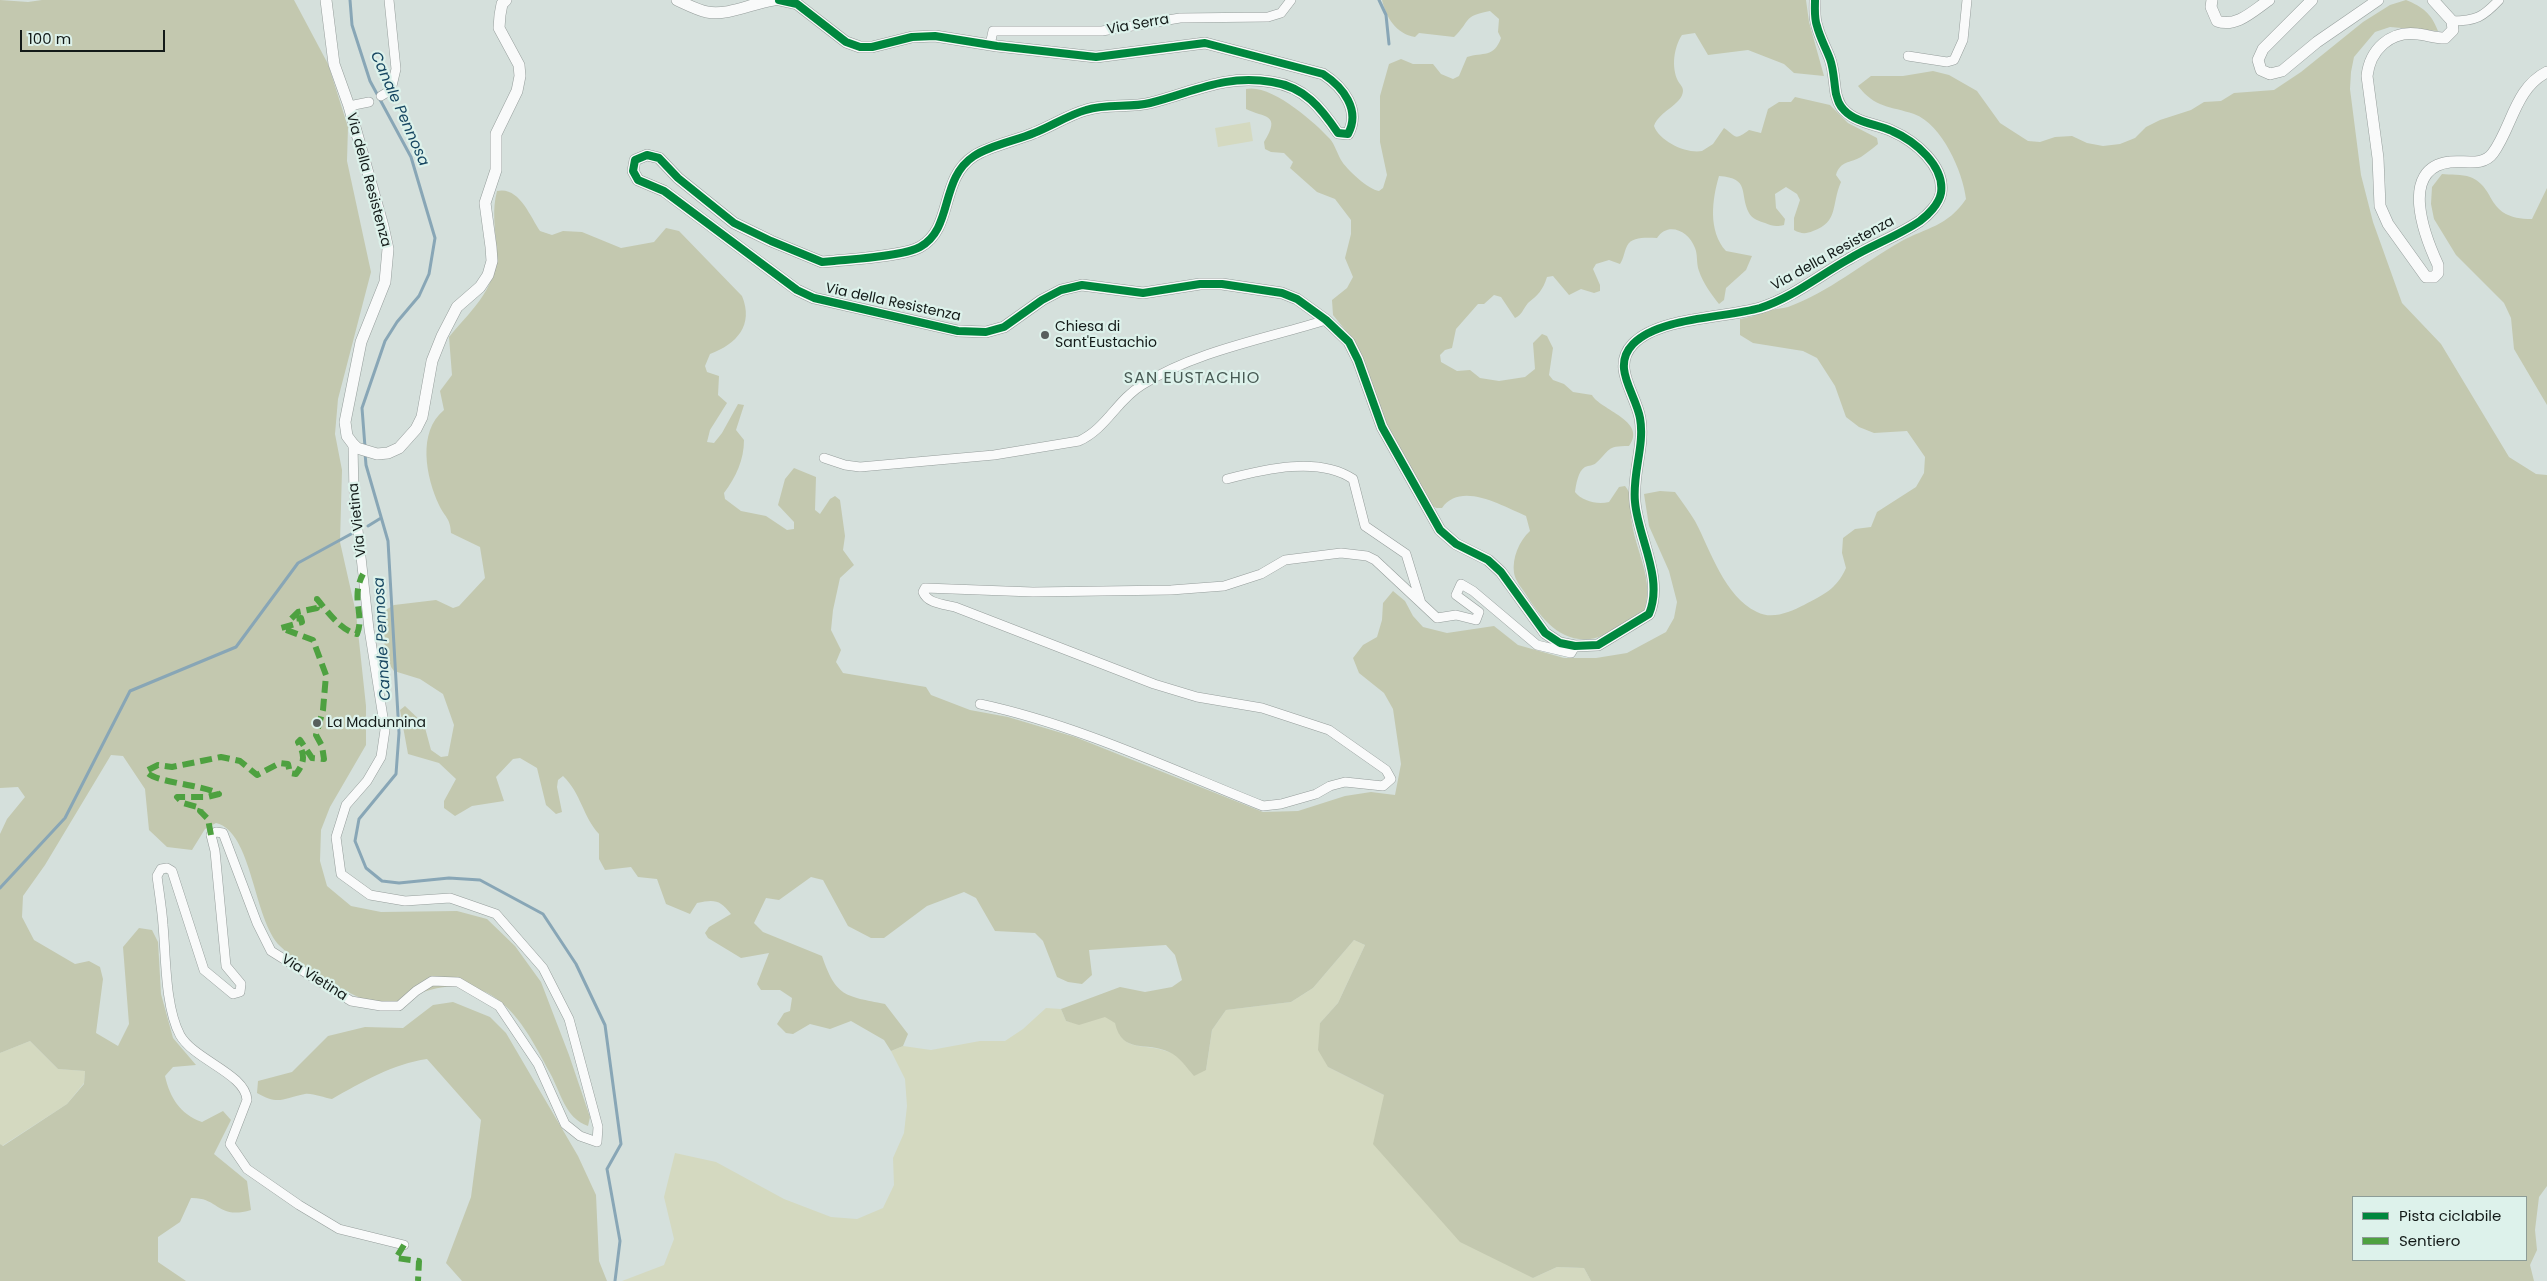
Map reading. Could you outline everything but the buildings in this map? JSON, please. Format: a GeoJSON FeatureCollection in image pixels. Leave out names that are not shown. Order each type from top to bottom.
{"type":"FeatureCollection","features":[{"type":"Feature","properties":{"kind":"street","name":"Via della Resistenza"},"geometry":{"type":"LineString","coordinates":[[326,0],[334,64],[349,106],[388,249],[385,282],[361,342],[345,422],[347,436],[355,446]]}},
{"type":"Feature","properties":{"kind":"street"},"geometry":{"type":"LineString","coordinates":[[381,96],[390,90],[396,69],[389,0]]}},
{"type":"Feature","properties":{"kind":"street"},"geometry":{"type":"LineString","coordinates":[[355,446],[377,454],[388,453],[399,448],[416,429],[422,417],[432,361],[442,336],[457,307],[480,287],[488,275],[492,261],[486,204],[496,170],[496,134],[518,91],[520,76],[519,65],[499,28],[502,4],[506,0]]}},
{"type":"Feature","properties":{"kind":"street"},"geometry":{"type":"LineString","coordinates":[[677,0],[706,12],[723,12],[758,2],[774,0]]}},
{"type":"Feature","properties":{"kind":"street","name":"Via della Resistenza"},"geometry":{"type":"LineString","coordinates":[[780,0],[797,4],[846,42],[860,47],[872,47],[912,38],[935,36],[990,45],[1096,57],[1205,43],[1229,47],[1323,74],[1338,83],[1345,92],[1354,124],[1348,134],[1338,134],[1317,104],[1305,93],[1272,82],[1228,80],[1149,103],[1087,109],[1036,133],[976,155],[961,166],[954,176],[942,219],[934,236],[920,248],[908,252],[822,262],[771,242],[734,223],[678,178],[659,158],[647,155],[635,160],[633,171],[638,180],[664,191],[798,290],[814,298],[958,331],[986,332],[1004,327],[1042,300],[1061,290],[1082,285],[1143,293],[1200,284],[1268,290],[1298,299],[1326,320],[1349,342],[1358,360],[1382,427],[1440,530],[1456,544],[1488,560],[1501,572],[1545,633],[1560,643],[1575,646],[1598,645],[1649,614],[1652,607],[1652,575],[1638,525],[1635,501],[1634,482],[1640,448],[1641,428],[1634,399],[1622,371],[1624,358],[1633,344],[1645,335],[1677,323],[1760,308],[1798,290],[1849,259],[1920,220],[1937,204],[1941,181],[1937,169],[1918,147],[1894,131],[1854,118],[1845,112],[1838,103],[1830,61],[1817,27],[1815,0]]}},
{"type":"Feature","properties":{"kind":"street","name":"Via Serra"},"geometry":{"type":"LineString","coordinates":[[990,45],[993,31],[1102,31],[1180,18],[1268,18],[1281,13],[1291,0]]}},
{"type":"Feature","properties":{"kind":"street"},"geometry":{"type":"LineString","coordinates":[[1908,56],[1947,62],[1954,60],[1963,40],[1967,0]]}},
{"type":"Feature","properties":{"kind":"street"},"geometry":{"type":"LineString","coordinates":[[2212,0],[2211,7],[2218,21],[2222,23],[2241,20],[2269,0]]}},
{"type":"Feature","properties":{"kind":"street"},"geometry":{"type":"LineString","coordinates":[[2312,0],[2262,49],[2258,60],[2261,70],[2270,74],[2282,71],[2317,42],[2378,0]]}},
{"type":"Feature","properties":{"kind":"street"},"geometry":{"type":"LineString","coordinates":[[2433,0],[2452,21],[2453,30],[2445,38],[2416,34],[2397,35],[2383,43],[2375,51],[2368,66],[2367,76],[2378,158],[2380,206],[2388,224],[2426,277],[2434,277],[2438,273],[2438,265],[2421,222],[2419,194],[2424,179],[2439,164],[2481,162],[2492,154],[2519,100],[2531,83],[2547,72]]}},
{"type":"Feature","properties":{"kind":"street"},"geometry":{"type":"LineString","coordinates":[[2452,21],[2470,21],[2486,14],[2500,0]]}},
{"type":"Feature","properties":{"kind":"street"},"geometry":{"type":"LineString","coordinates":[[349,106],[369,102]]}},
{"type":"Feature","properties":{"kind":"street"},"geometry":{"type":"LineString","coordinates":[[824,458],[845,465],[860,467],[994,455],[1079,441],[1089,436],[1105,423],[1122,402],[1140,386],[1169,370],[1193,360],[1326,320]]}},
{"type":"Feature","properties":{"kind":"street","name":"Via Vietina"},"geometry":{"type":"LineString","coordinates":[[355,446],[354,494],[368,629],[385,730],[381,757],[367,782],[346,805],[336,837],[341,874],[370,895],[405,901],[450,898],[496,914],[543,968],[569,1019],[598,1127],[597,1142],[580,1136],[565,1124],[538,1064],[499,1006],[458,982],[432,981],[416,991],[399,1006],[381,1006],[351,1001],[270,950],[257,923],[223,832],[216,832],[211,835],[215,851],[226,966],[241,984],[240,992],[233,994],[204,970],[172,871],[162,868],[156,876],[163,925],[168,994],[181,1036],[204,1058],[240,1083],[247,1093],[247,1100],[230,1144],[247,1169],[298,1206],[339,1229],[404,1246]]}},
{"type":"Feature","properties":{"kind":"street"},"geometry":{"type":"LineString","coordinates":[[1227,479],[1270,468],[1326,468],[1343,473],[1353,479],[1365,526],[1406,554],[1421,605]]}},
{"type":"Feature","properties":{"kind":"street"},"geometry":{"type":"LineString","coordinates":[[980,704],[1022,713],[1072,729],[1263,806],[1281,804],[1316,794],[1330,786],[1345,782],[1383,786],[1391,779],[1386,770],[1329,730],[1262,708],[1197,697],[1154,684],[955,608],[931,601],[922,592],[925,588],[1033,592],[1171,590],[1224,586],[1261,574],[1285,560],[1341,553],[1367,556],[1375,560],[1437,618],[1456,615],[1476,620],[1479,612],[1456,595],[1462,584],[1473,590],[1537,645],[1571,653],[1575,646]]}},
{"type":"Feature","properties":{"kind":"green space"},"geometry":{"type":"Polygon","coordinates":[[[0,0],[28,2],[42,0],[294,0],[328,64],[348,127],[347,161],[371,272],[338,399],[335,434],[342,470],[340,542],[356,613],[366,706],[366,745],[330,807],[321,830],[320,861],[327,886],[351,906],[381,912],[457,911],[487,919],[515,946],[541,982],[590,1117],[588,1126],[580,1122],[569,1111],[532,1040],[518,1019],[491,995],[473,988],[454,986],[427,991],[396,1003],[367,1001],[333,984],[288,954],[271,934],[238,842],[228,830],[216,823],[205,829],[192,850],[167,847],[149,830],[145,789],[123,756],[111,755],[45,865],[23,896],[22,917],[34,940],[75,964],[89,961],[100,967],[103,979],[96,1033],[118,1046],[129,1024],[123,947],[139,928],[152,930],[158,942],[161,994],[173,1038],[196,1065],[173,1067],[165,1076],[167,1084],[177,1104],[194,1119],[202,1122],[223,1111],[231,1120],[214,1154],[247,1181],[251,1210],[231,1212],[207,1201],[191,1198],[180,1222],[158,1237],[158,1262],[186,1281],[0,1281],[0,1144],[3,1146],[67,1104],[84,1084],[85,1071],[58,1069],[30,1041],[0,1053],[0,834],[7,819],[25,797],[18,787],[0,788],[0,0]]]}},
{"type":"Feature","properties":{"kind":"green space"},"geometry":{"type":"Polygon","coordinates":[[[1382,0],[1806,0],[1809,22],[1824,76],[1794,73],[1784,64],[1748,50],[1708,55],[1695,33],[1682,35],[1675,51],[1674,63],[1678,81],[1683,89],[1682,96],[1660,116],[1654,126],[1657,132],[1668,142],[1682,149],[1702,151],[1713,144],[1724,128],[1738,137],[1749,130],[1761,133],[1768,109],[1779,102],[1791,102],[1795,97],[1830,105],[1848,123],[1877,138],[1878,144],[1870,151],[1840,167],[1836,175],[1841,182],[1831,218],[1821,227],[1808,233],[1794,230],[1794,218],[1800,200],[1797,194],[1786,187],[1775,194],[1776,208],[1785,219],[1784,225],[1774,226],[1758,221],[1750,215],[1742,188],[1736,180],[1719,176],[1713,205],[1716,234],[1726,251],[1752,256],[1746,270],[1726,288],[1724,300],[1719,304],[1701,275],[1692,242],[1683,233],[1672,229],[1662,233],[1657,238],[1640,238],[1629,243],[1620,264],[1609,260],[1596,264],[1593,269],[1600,285],[1600,291],[1594,293],[1581,289],[1569,295],[1553,276],[1547,277],[1540,292],[1515,318],[1501,297],[1494,295],[1484,304],[1478,304],[1456,329],[1452,348],[1445,350],[1440,355],[1441,362],[1457,371],[1470,370],[1480,378],[1499,381],[1525,377],[1535,369],[1533,343],[1542,334],[1547,336],[1553,348],[1549,375],[1553,380],[1564,384],[1573,392],[1592,395],[1628,423],[1632,430],[1633,437],[1629,446],[1612,448],[1595,464],[1585,467],[1579,475],[1576,486],[1575,492],[1582,498],[1590,502],[1600,503],[1609,502],[1619,487],[1625,486],[1630,494],[1634,534],[1646,578],[1647,600],[1644,611],[1611,632],[1597,638],[1579,639],[1569,637],[1551,626],[1517,581],[1514,573],[1515,556],[1530,531],[1526,516],[1494,502],[1471,496],[1460,496],[1450,500],[1442,508],[1436,508],[1430,504],[1382,418],[1350,336],[1333,315],[1332,300],[1347,288],[1353,277],[1345,258],[1351,234],[1351,220],[1335,199],[1317,192],[1290,168],[1293,162],[1284,153],[1271,152],[1265,149],[1264,142],[1269,133],[1271,121],[1246,109],[1246,89],[1267,92],[1279,98],[1303,114],[1332,141],[1344,164],[1353,174],[1375,190],[1379,191],[1383,188],[1387,175],[1380,142],[1380,96],[1389,64],[1401,59],[1413,64],[1433,64],[1441,74],[1453,79],[1459,76],[1467,57],[1487,53],[1495,49],[1501,38],[1498,32],[1499,19],[1490,11],[1471,17],[1454,37],[1419,33],[1415,37],[1408,35],[1393,24],[1386,13],[1382,0]]]}},
{"type":"Feature","properties":{"kind":"green space"},"geometry":{"type":"Polygon","coordinates":[[[2406,0],[2426,11],[2438,31],[2390,27],[2375,32],[2354,57],[2351,72],[2350,89],[2361,175],[2373,222],[2402,303],[2441,344],[2509,457],[2536,474],[2547,475],[2547,1186],[2539,1197],[2535,1230],[2537,1250],[2530,1265],[2534,1281],[1591,1281],[1584,1268],[1557,1267],[1533,1278],[1460,1242],[1373,1144],[1384,1095],[1328,1067],[1318,1050],[1320,1023],[1338,1003],[1365,945],[1354,940],[1313,988],[1291,1002],[1226,1010],[1212,1030],[1206,1070],[1194,1076],[1180,1059],[1173,1054],[1161,1049],[1129,1043],[1118,1033],[1115,1023],[1105,1017],[1079,1025],[1066,1021],[1061,1009],[1120,987],[1145,992],[1172,987],[1182,980],[1175,955],[1166,945],[1089,950],[1092,975],[1082,984],[1068,982],[1057,977],[1043,941],[1035,933],[995,931],[976,898],[964,892],[927,906],[884,938],[871,938],[848,926],[823,880],[811,877],[779,900],[766,898],[754,923],[763,932],[822,956],[832,980],[838,987],[851,996],[885,1004],[908,1034],[903,1046],[891,1051],[884,1040],[851,1021],[830,1029],[810,1024],[793,1034],[786,1033],[777,1024],[784,1013],[790,1011],[792,998],[780,990],[761,990],[757,984],[769,953],[741,958],[708,938],[705,933],[709,927],[731,914],[720,903],[708,901],[697,903],[690,914],[666,904],[657,879],[638,877],[631,867],[605,870],[599,859],[599,834],[589,820],[574,790],[563,776],[558,780],[557,787],[562,812],[556,814],[546,805],[537,768],[520,758],[513,759],[496,777],[504,801],[472,806],[455,816],[444,808],[444,801],[456,779],[439,763],[408,754],[400,710],[405,706],[424,724],[431,750],[441,757],[448,756],[454,725],[443,694],[420,679],[394,671],[386,660],[382,617],[384,611],[394,605],[436,600],[453,608],[459,606],[485,578],[480,547],[451,533],[448,521],[434,494],[426,455],[430,430],[444,410],[440,391],[452,375],[449,337],[483,295],[494,272],[496,244],[494,211],[497,191],[512,193],[528,210],[540,231],[552,235],[563,231],[582,232],[621,248],[654,242],[666,228],[679,231],[742,296],[746,316],[741,332],[728,345],[710,354],[705,366],[707,372],[719,376],[718,395],[727,403],[710,430],[707,442],[714,443],[722,433],[738,404],[744,405],[736,430],[744,440],[743,454],[736,474],[724,493],[725,499],[741,511],[766,516],[787,530],[794,529],[794,522],[778,505],[785,479],[794,468],[816,477],[815,510],[820,514],[830,499],[835,496],[840,500],[845,536],[843,550],[854,565],[840,578],[833,610],[831,630],[841,650],[836,662],[843,673],[926,687],[931,695],[970,710],[1008,717],[1075,737],[1263,812],[1298,811],[1345,796],[1371,792],[1395,795],[1401,764],[1393,709],[1384,693],[1359,673],[1353,658],[1363,645],[1377,637],[1382,620],[1383,603],[1393,591],[1405,601],[1413,616],[1423,627],[1447,633],[1494,626],[1518,645],[1564,658],[1596,658],[1627,653],[1666,632],[1674,618],[1677,602],[1669,571],[1649,526],[1644,494],[1660,491],[1675,492],[1695,521],[1727,584],[1746,605],[1757,612],[1775,615],[1804,605],[1834,586],[1846,568],[1842,553],[1843,538],[1855,529],[1871,527],[1877,512],[1916,487],[1924,473],[1925,457],[1907,431],[1874,433],[1859,427],[1846,417],[1835,386],[1817,358],[1803,351],[1753,343],[1740,335],[1740,319],[1788,307],[1803,301],[1900,242],[1944,221],[1966,199],[1956,163],[1942,138],[1924,119],[1877,102],[1864,93],[1858,86],[1871,76],[1903,76],[1933,71],[1949,75],[1977,91],[2000,123],[2028,141],[2040,142],[2055,137],[2072,136],[2087,143],[2103,146],[2120,144],[2135,138],[2146,127],[2160,120],[2191,110],[2204,102],[2221,101],[2234,93],[2274,90],[2301,72],[2363,22],[2390,5],[2406,0]]]}},
{"type":"Feature","properties":{"kind":"green space"},"geometry":{"type":"Polygon","coordinates":[[[1250,122],[1253,141],[1218,147],[1215,128],[1250,122]]]}},
{"type":"Feature","properties":{"kind":"green space"},"geometry":{"type":"Polygon","coordinates":[[[2442,174],[2467,176],[2479,182],[2499,209],[2517,218],[2532,219],[2547,188],[2547,405],[2514,349],[2511,318],[2504,303],[2456,255],[2434,219],[2431,204],[2432,187],[2442,174]]]}},
{"type":"Feature","properties":{"kind":"green space"},"geometry":{"type":"Polygon","coordinates":[[[1354,940],[1365,945],[1338,1003],[1320,1023],[1328,1067],[1384,1095],[1533,1278],[1557,1267],[1584,1268],[1591,1281],[622,1281],[664,1265],[674,1239],[664,1197],[675,1153],[716,1162],[784,1199],[831,1217],[857,1219],[883,1208],[894,1185],[893,1158],[904,1133],[907,1106],[905,1079],[891,1051],[903,1046],[931,1050],[980,1041],[1005,1041],[1023,1029],[1046,1008],[1061,1009],[1066,1021],[1079,1024],[1105,1016],[1116,1023],[1123,1039],[1129,1043],[1171,1053],[1206,1070],[1212,1030],[1226,1010],[1291,1002],[1313,988],[1354,940]]]}},
{"type":"Feature","properties":{"kind":"green space"},"geometry":{"type":"Polygon","coordinates":[[[453,1002],[490,1017],[506,1033],[578,1156],[596,1195],[599,1261],[607,1281],[462,1281],[446,1263],[471,1197],[481,1120],[427,1059],[390,1069],[332,1099],[305,1094],[276,1100],[257,1093],[258,1081],[292,1072],[328,1036],[365,1027],[403,1028],[433,1005],[453,1002]]]}},
{"type":"Feature","properties":{"kind":"green space"},"geometry":{"type":"Polygon","coordinates":[[[30,1041],[58,1069],[85,1071],[84,1083],[67,1104],[2,1146],[0,1144],[0,1053],[30,1041]]]}},
{"type":"Feature","properties":{"kind":"waterway","name":"Canale Pennosa"},"geometry":{"type":"LineString","coordinates":[[350,0],[352,25],[370,81],[411,157],[435,238],[429,274],[419,296],[397,322],[385,341],[362,408],[365,447]]}},
{"type":"Feature","properties":{"kind":"waterway"},"geometry":{"type":"LineString","coordinates":[[1379,0],[1386,15],[1389,44]]}},
{"type":"Feature","properties":{"kind":"waterway","name":"Canale Pennosa"},"geometry":{"type":"LineString","coordinates":[[365,453],[366,465],[388,541],[399,733],[396,774],[359,819],[355,841],[366,868],[382,881],[399,883],[449,878],[480,880],[543,914],[576,964],[605,1025],[621,1144],[607,1169],[620,1241],[615,1281]]}},
{"type":"Feature","properties":{"kind":"waterway"},"geometry":{"type":"LineString","coordinates":[[368,526],[381,518]]}},
{"type":"Feature","properties":{"kind":"waterway"},"geometry":{"type":"LineString","coordinates":[[0,888],[65,818],[130,691],[236,647],[298,563],[351,534]]}},
{"type":"Feature","properties":{"kind":"marked path"},"geometry":{"type":"LineString","coordinates":[[211,835],[208,819],[200,811],[201,808],[183,803],[177,797],[207,797],[219,794],[158,778],[146,771],[158,765],[172,767],[221,757],[240,761],[257,775],[280,763],[288,764],[290,773],[296,774],[303,758],[298,742],[300,740],[312,758],[324,759],[322,746],[316,735],[323,710],[326,675],[313,640],[281,628],[302,622],[301,618],[291,619],[298,612],[317,608],[317,599],[340,625],[357,634],[359,627],[357,599],[359,583],[363,574]]}},
{"type":"Feature","properties":{"kind":"marked path"},"geometry":{"type":"LineString","coordinates":[[404,1245],[396,1258],[419,1261],[418,1281]]}},
{"type":"Feature","properties":{"kind":"cycle path"},"geometry":{"type":"LineString","coordinates":[[779,0],[797,4],[846,42],[860,47],[872,47],[912,37],[935,36],[997,46],[1096,57],[1205,43],[1323,74],[1330,79],[1343,92],[1351,108],[1351,125],[1348,134],[1338,133],[1318,107],[1303,94],[1284,85],[1255,80],[1239,80],[1210,85],[1150,103],[1094,108],[1079,112],[1034,133],[988,149],[974,156],[963,166],[956,177],[950,190],[943,216],[931,239],[913,250],[879,257],[822,262],[734,223],[678,178],[659,158],[647,155],[635,160],[633,171],[638,180],[664,191],[797,290],[814,298],[958,331],[986,332],[1004,327],[1042,300],[1061,290],[1082,285],[1143,293],[1200,284],[1222,284],[1282,293],[1297,299],[1326,320],[1349,342],[1358,360],[1382,427],[1440,530],[1456,544],[1488,560],[1501,572],[1545,633],[1560,643],[1575,646],[1598,645],[1649,614],[1653,600],[1652,572],[1635,502],[1635,481],[1641,439],[1640,418],[1624,371],[1624,362],[1633,344],[1644,335],[1675,323],[1746,311],[1772,304],[1806,286],[1838,265],[1920,221],[1933,209],[1940,197],[1941,183],[1938,173],[1927,156],[1919,148],[1901,135],[1854,118],[1841,106],[1836,94],[1831,63],[1816,23],[1815,0]]}},
{"type":"Feature","properties":{"kind":"place","name":"Chiesa di Sant'Eustachio"},"geometry":{"type":"Point","coordinates":[1045,335]}},
{"type":"Feature","properties":{"kind":"place","name":"La Madunnina"},"geometry":{"type":"Point","coordinates":[317,723]}},
{"type":"Feature","properties":{"kind":"district","name":"SAN EUSTACHIO"},"geometry":{"type":"Point","coordinates":[1192,379]}}]}
